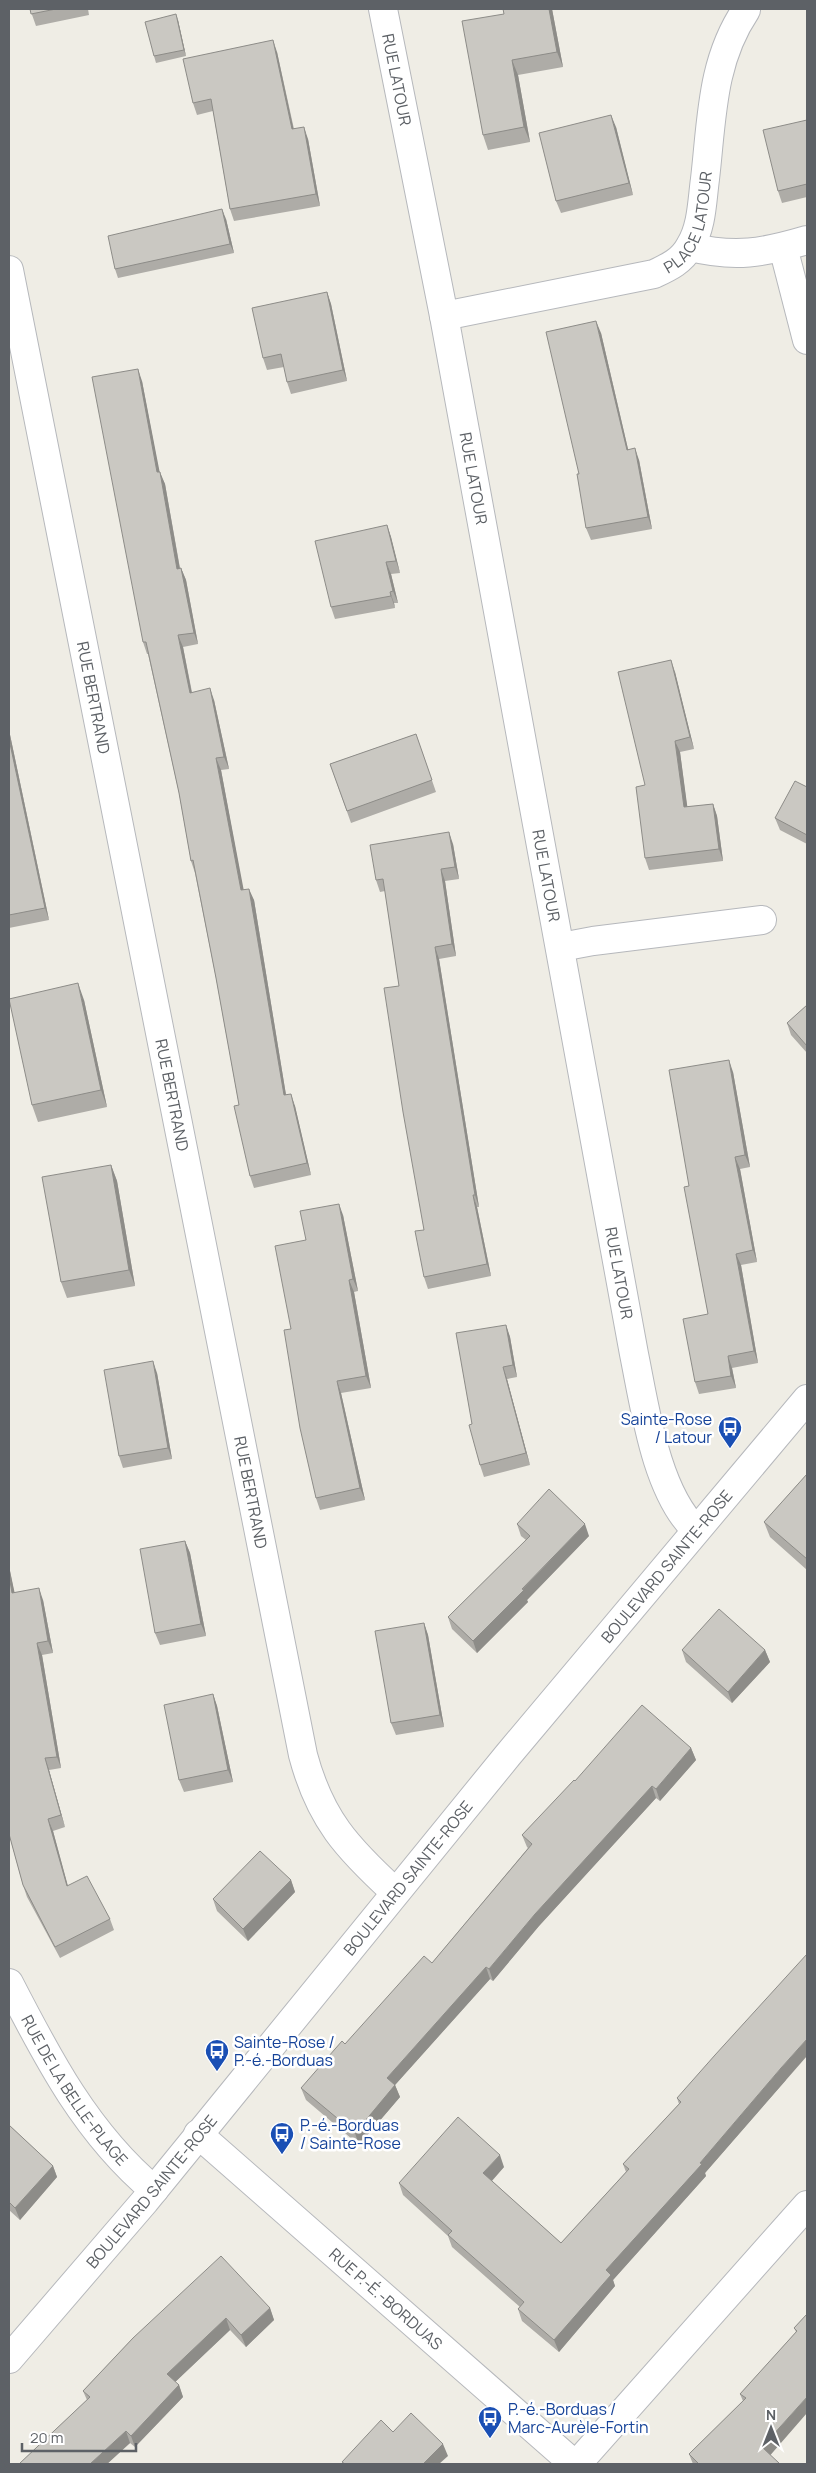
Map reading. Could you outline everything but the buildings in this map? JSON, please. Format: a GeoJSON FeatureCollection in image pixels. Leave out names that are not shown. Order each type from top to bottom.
{"type":"FeatureCollection","features":[{"type":"Feature","properties":{"kind":"street","name":"RUE LATOUR"},"geometry":{"type":"LineString","coordinates":[[383,9],[444,316],[646,1409],[670,1494],[687,1522],[696,1530]]}},
{"type":"Feature","properties":{"kind":"street","name":"PLACE LATOUR"},"geometry":{"type":"LineString","coordinates":[[444,316],[654,274],[676,262],[690,247],[697,230],[702,208],[719,70],[726,47],[746,10]]}},
{"type":"Feature","properties":{"kind":"street"},"geometry":{"type":"LineString","coordinates":[[690,247],[727,254],[761,252],[795,244],[807,340]]}},
{"type":"Feature","properties":{"kind":"street","name":"RUE BERTRAND"},"geometry":{"type":"LineString","coordinates":[[9,270],[302,1755],[320,1806],[338,1835],[364,1864],[395,1892]]}},
{"type":"Feature","properties":{"kind":"street"},"geometry":{"type":"LineString","coordinates":[[561,947],[762,920]]}},
{"type":"Feature","properties":{"kind":"street","name":"BOULEVARD SAINTE-ROSE"},"geometry":{"type":"LineString","coordinates":[[9,2358],[154,2190],[395,1892],[807,1399]]}},
{"type":"Feature","properties":{"kind":"street","name":"RUE DE LA BELLE-PLAGE"},"geometry":{"type":"LineString","coordinates":[[9,1983],[63,2085],[86,2118],[122,2161],[154,2190]]}},
{"type":"Feature","properties":{"kind":"street","name":"RUE P.-É.-BORDUAS"},"geometry":{"type":"LineString","coordinates":[[198,2134],[576,2464]]}},
{"type":"Feature","properties":{"kind":"street"},"geometry":{"type":"LineString","coordinates":[[576,2464],[807,2205]]}},
{"type":"Feature","properties":{"kind":"place","name":"Sainte-Rose / Latour"},"geometry":{"type":"Point","coordinates":[730,1449]}},
{"type":"Feature","properties":{"kind":"place","name":"Sainte-Rose / P.-é.-Borduas"},"geometry":{"type":"Point","coordinates":[217,2072]}},
{"type":"Feature","properties":{"kind":"place","name":"P.-é.-Borduas / Sainte-Rose"},"geometry":{"type":"Point","coordinates":[282,2155]}},
{"type":"Feature","properties":{"kind":"place","name":"P.-é.-Borduas / Marc-Aurèle-Fortin"},"geometry":{"type":"Point","coordinates":[490,2439]}}]}
